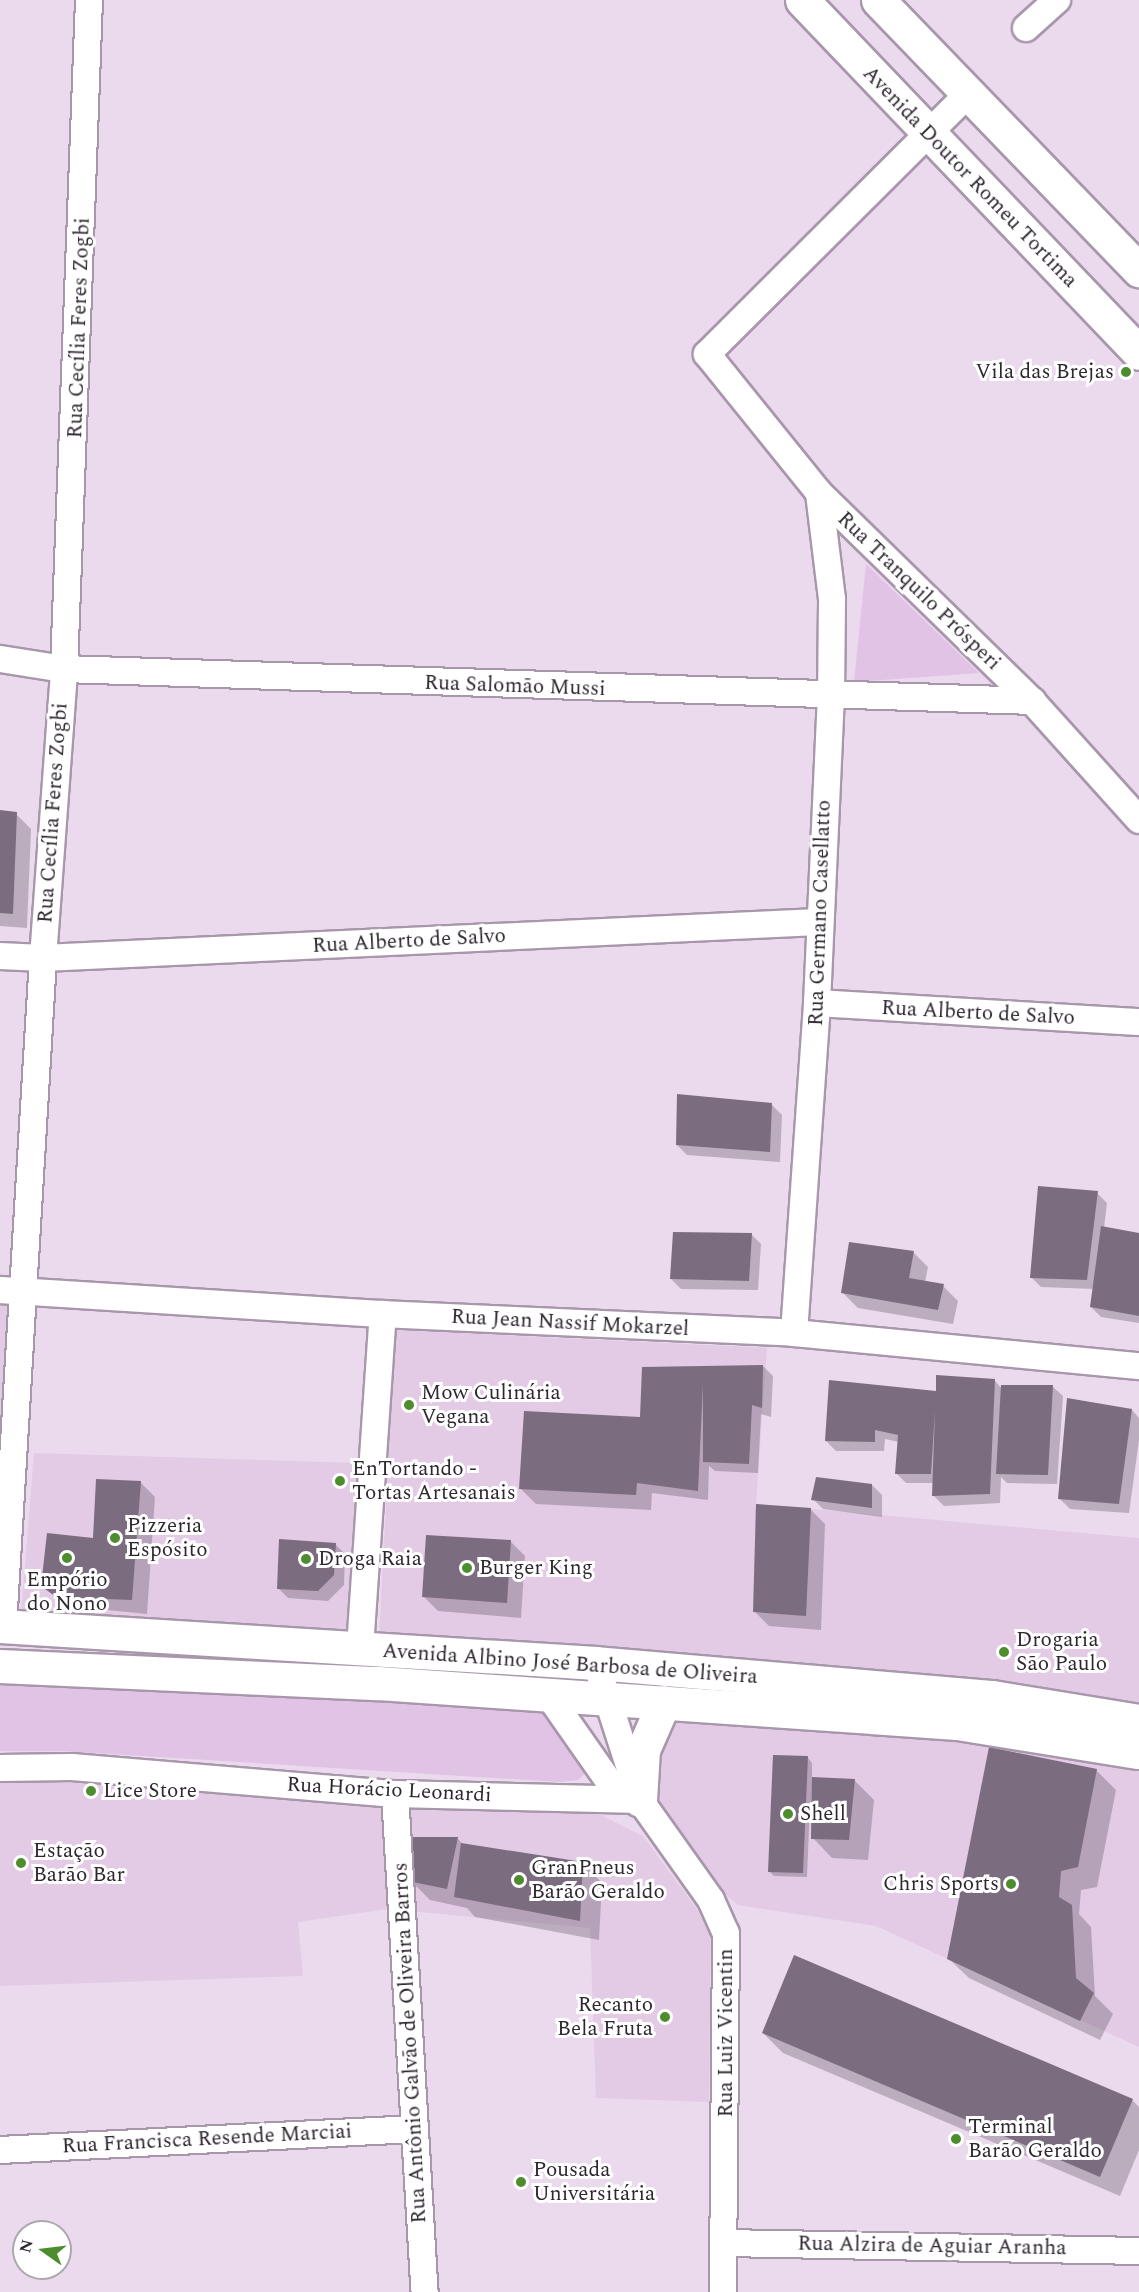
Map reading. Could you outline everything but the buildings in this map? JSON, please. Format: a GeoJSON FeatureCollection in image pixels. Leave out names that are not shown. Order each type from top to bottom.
{"type":"FeatureCollection","features":[{"type":"Feature","properties":{"kind":"main road","name":"Avenida Doutor Romeu Tortima"},"geometry":{"type":"LineString","coordinates":[[802,0],[1139,353]]}},
{"type":"Feature","properties":{"kind":"main road"},"geometry":{"type":"LineString","coordinates":[[878,0],[1139,270]]}},
{"type":"Feature","properties":{"kind":"main road","name":"Avenida Albino José Barbosa de Oliveira"},"geometry":{"type":"LineString","coordinates":[[2,1626],[596,1663],[992,1697],[1139,1721]]}},
{"type":"Feature","properties":{"kind":"main road","name":"Avenida Albino José Barbosa de Oliveira"},"geometry":{"type":"LineString","coordinates":[[0,1666],[378,1683],[957,1723],[1139,1752]]}},
{"type":"Feature","properties":{"kind":"main road"},"geometry":{"type":"LineString","coordinates":[[640,1800],[643,1750],[664,1702]]}},
{"type":"Feature","properties":{"kind":"street","name":"Rua Cecília Feres Zogbi"},"geometry":{"type":"LineString","coordinates":[[2,1626],[11,1291],[43,958],[64,669],[89,0]]}},
{"type":"Feature","properties":{"kind":"street"},"geometry":{"type":"LineString","coordinates":[[1026,28],[1057,0]]}},
{"type":"Feature","properties":{"kind":"street"},"geometry":{"type":"LineString","coordinates":[[928,134],[969,93]]}},
{"type":"Feature","properties":{"kind":"street","name":"Rua Tranquilo Prósperi"},"geometry":{"type":"LineString","coordinates":[[928,134],[707,354],[819,493],[1032,702],[1139,820]]}},
{"type":"Feature","properties":{"kind":"street","name":"Rua Germano Casellatto"},"geometry":{"type":"LineString","coordinates":[[794,1333],[817,1003],[818,922],[831,698],[832,599],[819,493]]}},
{"type":"Feature","properties":{"kind":"street","name":"Rua Salomão Mussi"},"geometry":{"type":"LineString","coordinates":[[0,659],[64,669],[831,698],[1032,702]]}},
{"type":"Feature","properties":{"kind":"street","name":"Rua Alberto de Salvo"},"geometry":{"type":"LineString","coordinates":[[0,956],[43,958],[818,922]]}},
{"type":"Feature","properties":{"kind":"street","name":"Rua Alberto de Salvo"},"geometry":{"type":"LineString","coordinates":[[817,1003],[1139,1022]]}},
{"type":"Feature","properties":{"kind":"street","name":"Rua Jean Nassif Mokarzel"},"geometry":{"type":"LineString","coordinates":[[11,1291],[383,1314],[794,1333],[1139,1366]]}},
{"type":"Feature","properties":{"kind":"street"},"geometry":{"type":"LineString","coordinates":[[360,1648],[383,1314]]}},
{"type":"Feature","properties":{"kind":"street","name":"Rua Luiz Vicentin"},"geometry":{"type":"LineString","coordinates":[[596,1663],[640,1800],[711,1900],[726,1933],[723,2292]]}},
{"type":"Feature","properties":{"kind":"street"},"geometry":{"type":"LineString","coordinates":[[549,1696],[610,1783],[640,1800]]}},
{"type":"Feature","properties":{"kind":"street","name":"Rua Horácio Leonardi"},"geometry":{"type":"LineString","coordinates":[[0,1768],[72,1767],[395,1794],[640,1800]]}},
{"type":"Feature","properties":{"kind":"street","name":"Rua Antônio Galvão de Oliveira Barros"},"geometry":{"type":"LineString","coordinates":[[395,1794],[425,2292]]}},
{"type":"Feature","properties":{"kind":"street","name":"Rua Francisca Resende Marciai"},"geometry":{"type":"LineString","coordinates":[[0,2150],[414,2129]]}},
{"type":"Feature","properties":{"kind":"street","name":"Rua Alzira de Aguiar Aranha"},"geometry":{"type":"LineString","coordinates":[[724,2243],[1139,2251]]}},
{"type":"Feature","properties":{"kind":"shaded area"},"geometry":{"type":"Polygon","coordinates":[[[866,564],[979,673],[854,682],[866,564]]]}},
{"type":"Feature","properties":{"kind":"shaded area"},"geometry":{"type":"Polygon","coordinates":[[[0,1302],[10,1303],[0,1443],[0,1302]]]}},
{"type":"Feature","properties":{"kind":"shaded area"},"geometry":{"type":"Polygon","coordinates":[[[395,1330],[767,1348],[756,1504],[1139,1538],[1139,1716],[379,1638],[395,1330]]]}},
{"type":"Feature","properties":{"kind":"shaded area"},"geometry":{"type":"Polygon","coordinates":[[[34,1453],[361,1463],[354,1637],[21,1615],[34,1453]]]}},
{"type":"Feature","properties":{"kind":"shaded area"},"geometry":{"type":"Polygon","coordinates":[[[0,1679],[545,1711],[586,1772],[578,1780],[560,1782],[61,1751],[0,1751],[0,1679]]]}},
{"type":"Feature","properties":{"kind":"shaded area"},"geometry":{"type":"Polygon","coordinates":[[[674,1718],[918,1729],[1139,1765],[1139,2047],[876,1926],[738,1905],[706,1878],[657,1804],[659,1758],[674,1718]]]}},
{"type":"Feature","properties":{"kind":"shaded area"},"geometry":{"type":"Polygon","coordinates":[[[69,1780],[413,1808],[593,1811],[643,1836],[711,1928],[709,2102],[596,2098],[590,1928],[388,1909],[298,1922],[303,1976],[0,1986],[0,1783],[69,1780]]]}},
{"type":"Feature","properties":{"kind":"place","name":"Vila das Brejas"},"geometry":{"type":"Point","coordinates":[1126,372]}},
{"type":"Feature","properties":{"kind":"place","name":"Mow Culinária Vegana"},"geometry":{"type":"Point","coordinates":[409,1405]}},
{"type":"Feature","properties":{"kind":"place","name":"EnTortando - Tortas Artesanais"},"geometry":{"type":"Point","coordinates":[340,1481]}},
{"type":"Feature","properties":{"kind":"place","name":"Pizzeria Espósito"},"geometry":{"type":"Point","coordinates":[115,1538]}},
{"type":"Feature","properties":{"kind":"place","name":"Empório do Nono"},"geometry":{"type":"Point","coordinates":[67,1558]}},
{"type":"Feature","properties":{"kind":"place","name":"Droga Raia"},"geometry":{"type":"Point","coordinates":[306,1559]}},
{"type":"Feature","properties":{"kind":"place","name":"Burger King"},"geometry":{"type":"Point","coordinates":[467,1568]}},
{"type":"Feature","properties":{"kind":"place","name":"Drogaria São Paulo"},"geometry":{"type":"Point","coordinates":[1004,1652]}},
{"type":"Feature","properties":{"kind":"place","name":"Lice Store"},"geometry":{"type":"Point","coordinates":[91,1791]}},
{"type":"Feature","properties":{"kind":"place","name":"Shell"},"geometry":{"type":"Point","coordinates":[788,1814]}},
{"type":"Feature","properties":{"kind":"place","name":"Estação Barão Bar"},"geometry":{"type":"Point","coordinates":[21,1863]}},
{"type":"Feature","properties":{"kind":"place","name":"GranPneus Barão Geraldo"},"geometry":{"type":"Point","coordinates":[519,1880]}},
{"type":"Feature","properties":{"kind":"place","name":"Chris Sports"},"geometry":{"type":"Point","coordinates":[1011,1884]}},
{"type":"Feature","properties":{"kind":"place","name":"Recanto Bela Fruta"},"geometry":{"type":"Point","coordinates":[665,2017]}},
{"type":"Feature","properties":{"kind":"place","name":"Terminal Barão Geraldo"},"geometry":{"type":"Point","coordinates":[956,2139]}},
{"type":"Feature","properties":{"kind":"place","name":"Pousada Universitária"},"geometry":{"type":"Point","coordinates":[521,2182]}}]}
